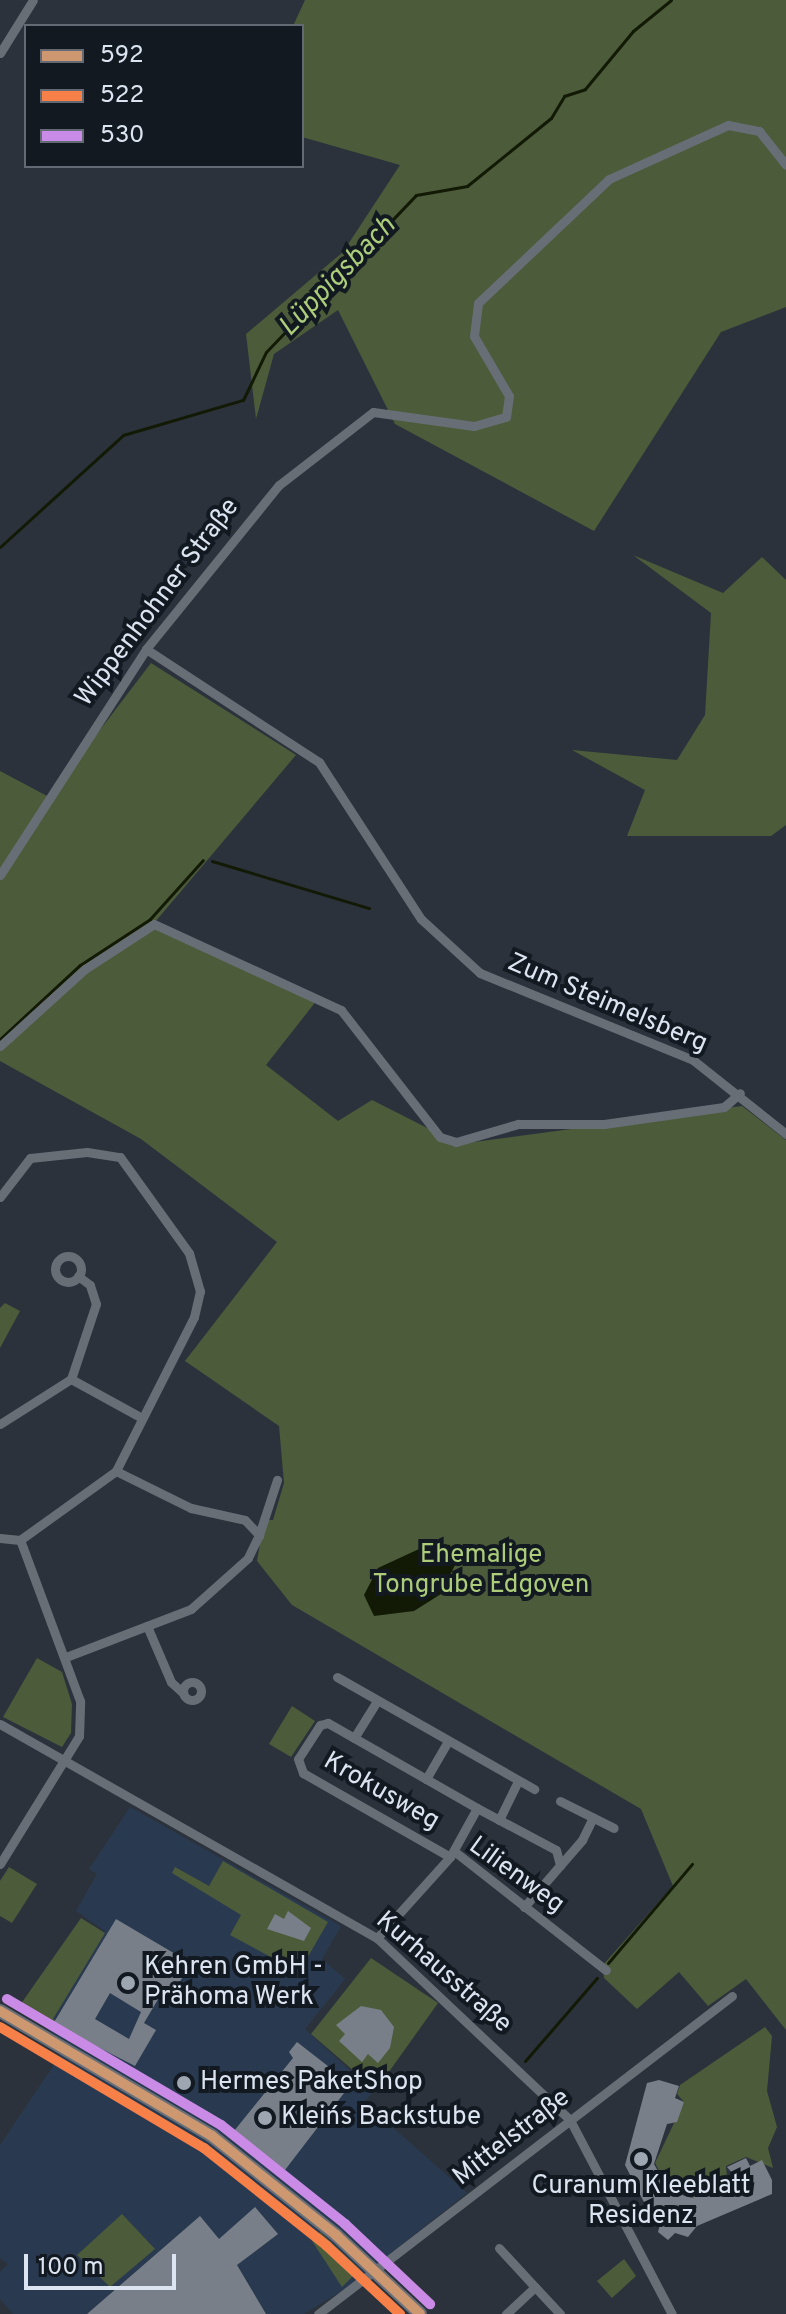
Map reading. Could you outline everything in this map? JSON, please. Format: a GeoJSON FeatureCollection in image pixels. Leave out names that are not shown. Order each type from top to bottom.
{"type":"FeatureCollection","features":[{"type":"Feature","properties":{"kind":"main road"},"geometry":{"type":"LineString","coordinates":[[2,2018],[178,2112],[378,2273],[420,2314]]}},
{"type":"Feature","properties":{"kind":"street"},"geometry":{"type":"LineString","coordinates":[[0,53],[33,0]]}},
{"type":"Feature","properties":{"kind":"street","name":"Wippenhohner Straße"},"geometry":{"type":"LineString","coordinates":[[0,875],[146,649],[252,513],[357,420],[381,412],[474,426],[506,417],[509,396],[474,336],[478,303],[609,179],[728,125],[759,131],[786,165]]}},
{"type":"Feature","properties":{"kind":"street","name":"Zum Steimelsberg"},"geometry":{"type":"LineString","coordinates":[[146,649],[319,762],[421,919],[480,973],[693,1060],[740,1093],[786,1134]]}},
{"type":"Feature","properties":{"kind":"street"},"geometry":{"type":"LineString","coordinates":[[0,1046],[85,969],[154,924],[341,1010],[440,1137],[456,1142],[518,1124],[604,1124],[724,1107],[740,1093]]}},
{"type":"Feature","properties":{"kind":"street"},"geometry":{"type":"LineString","coordinates":[[0,1197],[30,1158],[87,1152],[120,1157],[189,1253],[200,1291],[194,1317],[116,1471],[20,1540],[0,1538]]}},
{"type":"Feature","properties":{"kind":"street"},"geometry":{"type":"LineString","coordinates":[[0,1424],[71,1379],[96,1304],[90,1285],[78,1276]]}},
{"type":"Feature","properties":{"kind":"street"},"geometry":{"type":"LineString","coordinates":[[71,1379],[142,1418]]}},
{"type":"Feature","properties":{"kind":"street"},"geometry":{"type":"LineString","coordinates":[[116,1471],[191,1508],[245,1520],[259,1535]]}},
{"type":"Feature","properties":{"kind":"street"},"geometry":{"type":"LineString","coordinates":[[66,1657],[147,1626],[205,1599],[248,1558],[277,1480]]}},
{"type":"Feature","properties":{"kind":"street"},"geometry":{"type":"LineString","coordinates":[[0,1864],[67,1761],[79,1736],[80,1701],[20,1540]]}},
{"type":"Feature","properties":{"kind":"street"},"geometry":{"type":"LineString","coordinates":[[147,1626],[171,1682],[182,1692],[192,1681],[202,1697]]}},
{"type":"Feature","properties":{"kind":"street"},"geometry":{"type":"LineString","coordinates":[[337,1677],[534,1789]]}},
{"type":"Feature","properties":{"kind":"street"},"geometry":{"type":"LineString","coordinates":[[377,1701],[354,1738],[556,1850],[560,1865]]}},
{"type":"Feature","properties":{"kind":"street","name":"Kurhausstraße"},"geometry":{"type":"LineString","coordinates":[[0,1724],[377,1938],[570,2120],[672,2314]]}},
{"type":"Feature","properties":{"kind":"street","name":"Krokusweg"},"geometry":{"type":"LineString","coordinates":[[354,1738],[320,1725],[298,1759],[303,1773],[452,1854]]}},
{"type":"Feature","properties":{"kind":"street"},"geometry":{"type":"LineString","coordinates":[[426,1779],[448,1741]]}},
{"type":"Feature","properties":{"kind":"street"},"geometry":{"type":"LineString","coordinates":[[499,1820],[518,1781]]}},
{"type":"Feature","properties":{"kind":"street"},"geometry":{"type":"LineString","coordinates":[[560,1801],[614,1828]]}},
{"type":"Feature","properties":{"kind":"street"},"geometry":{"type":"LineString","coordinates":[[452,1854],[477,1808]]}},
{"type":"Feature","properties":{"kind":"street"},"geometry":{"type":"LineString","coordinates":[[524,1907],[560,1865],[593,1817]]}},
{"type":"Feature","properties":{"kind":"street","name":"Lilienweg"},"geometry":{"type":"LineString","coordinates":[[377,1938],[452,1854],[603,1969]]}},
{"type":"Feature","properties":{"kind":"street","name":"Mittelstraße"},"geometry":{"type":"LineString","coordinates":[[318,2314],[378,2273],[732,1996]]}},
{"type":"Feature","properties":{"kind":"street"},"geometry":{"type":"LineString","coordinates":[[499,2248],[560,2314]]}},
{"type":"Feature","properties":{"kind":"street"},"geometry":{"type":"LineString","coordinates":[[506,2314],[535,2287]]}},
{"type":"Feature","properties":{"kind":"shaded area"},"geometry":{"type":"Polygon","coordinates":[[[432,1543],[450,1545],[455,1565],[441,1594],[414,1611],[374,1616],[364,1595],[378,1568],[432,1543]]]}},
{"type":"Feature","properties":{"kind":"shaded area"},"geometry":{"type":"Polygon","coordinates":[[[130,1807],[341,1926],[322,1959],[345,1979],[305,2029],[373,2092],[364,2102],[467,2193],[351,2285],[304,2314],[13,2314],[0,2299],[0,2272],[8,2264],[0,2258],[0,2145],[68,2044],[47,2029],[105,1931],[76,1911],[97,1874],[89,1869],[130,1807]]]}},
{"type":"Feature","properties":{"kind":"green space"},"geometry":{"type":"Polygon","coordinates":[[[305,0],[786,0],[786,307],[721,332],[594,531],[395,424],[338,310],[274,354],[256,419],[246,334],[343,252],[400,165],[304,138],[304,24],[294,24],[305,0]]]}},
{"type":"Feature","properties":{"kind":"green space"},"geometry":{"type":"Polygon","coordinates":[[[633,555],[723,593],[762,557],[786,580],[786,825],[771,836],[627,836],[645,790],[572,750],[677,760],[705,715],[711,613],[633,555]]]}},
{"type":"Feature","properties":{"kind":"green space","name":"Ehemalige Tongrube Edgoven"},"geometry":{"type":"Polygon","coordinates":[[[151,663],[296,755],[155,922],[317,1000],[266,1065],[338,1121],[372,1100],[459,1144],[742,1106],[786,1140],[786,2030],[746,1979],[708,2006],[679,1972],[637,2009],[604,1978],[603,1965],[673,1886],[641,1809],[292,1605],[257,1561],[264,1520],[273,1520],[284,1483],[279,1426],[185,1361],[277,1242],[141,1139],[0,1061],[0,771],[49,797],[151,663]]]}},
{"type":"Feature","properties":{"kind":"green space"},"geometry":{"type":"Polygon","coordinates":[[[5,1303],[20,1311],[0,1348],[0,1308],[5,1303]]]}},
{"type":"Feature","properties":{"kind":"green space"},"geometry":{"type":"Polygon","coordinates":[[[37,1658],[62,1672],[72,1704],[71,1733],[62,1747],[3,1717],[37,1658]]]}},
{"type":"Feature","properties":{"kind":"green space"},"geometry":{"type":"Polygon","coordinates":[[[292,1706],[315,1721],[291,1757],[269,1744],[292,1706]]]}},
{"type":"Feature","properties":{"kind":"green space"},"geometry":{"type":"Polygon","coordinates":[[[223,1861],[328,1922],[306,1960],[284,1964],[230,1935],[241,1915],[172,1873],[175,1867],[209,1886],[223,1861]]]}},
{"type":"Feature","properties":{"kind":"green space"},"geometry":{"type":"Polygon","coordinates":[[[9,1867],[37,1884],[12,1923],[0,1916],[0,1881],[9,1867]]]}},
{"type":"Feature","properties":{"kind":"green space"},"geometry":{"type":"Polygon","coordinates":[[[81,1918],[105,1933],[53,2019],[116,2058],[112,2064],[18,2008],[81,1918]]]}},
{"type":"Feature","properties":{"kind":"green space"},"geometry":{"type":"Polygon","coordinates":[[[371,1958],[438,2003],[376,2090],[311,2034],[371,1958]]]}},
{"type":"Feature","properties":{"kind":"green space"},"geometry":{"type":"Polygon","coordinates":[[[765,2027],[772,2036],[767,2091],[777,2127],[768,2148],[773,2168],[746,2157],[726,2166],[727,2178],[692,2198],[669,2190],[655,2163],[684,2102],[677,2094],[680,2085],[765,2027]]]}},
{"type":"Feature","properties":{"kind":"green space"},"geometry":{"type":"Polygon","coordinates":[[[122,2214],[155,2249],[110,2287],[77,2255],[122,2214]]]}},
{"type":"Feature","properties":{"kind":"green space"},"geometry":{"type":"Polygon","coordinates":[[[320,2232],[360,2269],[342,2287],[312,2241],[320,2232]]]}},
{"type":"Feature","properties":{"kind":"green space"},"geometry":{"type":"Polygon","coordinates":[[[624,2259],[636,2276],[612,2298],[597,2281],[624,2259]]]}},
{"type":"Feature","properties":{"kind":"building"},"geometry":{"type":"Polygon","coordinates":[[[288,1911],[311,1928],[304,1941],[267,1929],[275,1914],[284,1919],[288,1911]]]}},
{"type":"Feature","properties":{"kind":"building","name":"Kehren GmbH - Prähoma Werk"},"geometry":{"type":"Polygon","coordinates":[[[116,1919],[177,1955],[171,1965],[185,1973],[169,2001],[160,1996],[144,2023],[156,2030],[135,2066],[53,2024],[116,1919]],[[110,1993],[95,2019],[129,2039],[141,2012],[110,1993]]]}},
{"type":"Feature","properties":{"kind":"building"},"geometry":{"type":"Polygon","coordinates":[[[361,2006],[381,2010],[394,2027],[390,2048],[378,2063],[368,2054],[362,2062],[339,2041],[345,2034],[336,2025],[361,2006]]]}},
{"type":"Feature","properties":{"kind":"building"},"geometry":{"type":"Polygon","coordinates":[[[297,2042],[351,2084],[285,2170],[234,2131],[293,2058],[289,2052],[297,2042]]]}},
{"type":"Feature","properties":{"kind":"building","name":"Curanum Kleeblatt Residenz"},"geometry":{"type":"Polygon","coordinates":[[[659,2080],[679,2086],[675,2098],[684,2102],[677,2122],[667,2124],[654,2164],[669,2191],[692,2198],[734,2175],[727,2167],[746,2158],[750,2166],[762,2160],[772,2180],[772,2194],[697,2226],[688,2237],[675,2233],[668,2240],[658,2232],[662,2217],[649,2212],[625,2165],[647,2083],[659,2080]]]}},
{"type":"Feature","properties":{"kind":"building"},"geometry":{"type":"Polygon","coordinates":[[[255,2207],[278,2234],[237,2265],[266,2314],[87,2314],[200,2216],[219,2239],[255,2207]]]}},
{"type":"Feature","properties":{"kind":"waterway","name":"Lüppigsbach"},"geometry":{"type":"LineString","coordinates":[[0,547],[123,435],[243,400],[266,352],[416,195],[467,186],[551,118],[564,96],[585,89],[633,31],[671,0]]}},
{"type":"Feature","properties":{"kind":"waterway"},"geometry":{"type":"LineString","coordinates":[[0,1039],[80,965],[150,919],[203,860]]}},
{"type":"Feature","properties":{"kind":"waterway"},"geometry":{"type":"LineString","coordinates":[[212,861],[369,908]]}},
{"type":"Feature","properties":{"kind":"waterway"},"geometry":{"type":"LineString","coordinates":[[608,1963],[692,1864]]}},
{"type":"Feature","properties":{"kind":"waterway"},"geometry":{"type":"LineString","coordinates":[[525,2061],[597,1978]]}},
{"type":"Feature","properties":{"kind":"transit line","name":"530"},"geometry":{"type":"LineString","coordinates":[[7,1999],[221,2125],[345,2224],[430,2304]]}},
{"type":"Feature","properties":{"kind":"transit line","name":"592"},"geometry":{"type":"LineString","coordinates":[[0,2011],[212,2136],[336,2235],[420,2314]]}},
{"type":"Feature","properties":{"kind":"transit line","name":"522"},"geometry":{"type":"LineString","coordinates":[[0,2027],[204,2148],[327,2246],[400,2314]]}},
{"type":"Feature","properties":{"kind":"place","name":"Kehren GmbH - Prähoma Werk"},"geometry":{"type":"Point","coordinates":[128,1983]}},
{"type":"Feature","properties":{"kind":"place","name":"Hermes PaketShop"},"geometry":{"type":"Point","coordinates":[184,2083]}},
{"type":"Feature","properties":{"kind":"place","name":"Klein´s Backstube"},"geometry":{"type":"Point","coordinates":[265,2118]}},
{"type":"Feature","properties":{"kind":"place","name":"Curanum Kleeblatt Residenz"},"geometry":{"type":"Point","coordinates":[641,2159]}}]}
